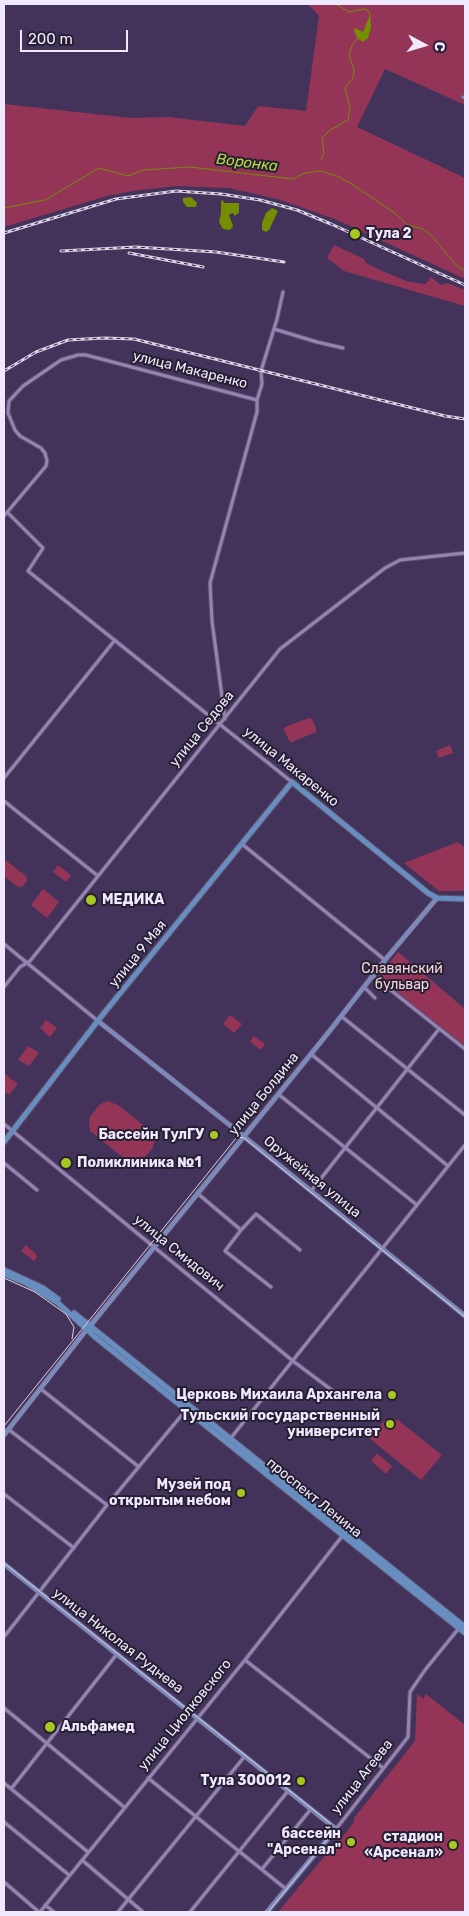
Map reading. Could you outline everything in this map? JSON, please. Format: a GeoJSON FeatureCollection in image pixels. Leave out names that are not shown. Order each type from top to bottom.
{"type":"FeatureCollection","features":[{"type":"Feature","properties":{"kind":"main road","name":"улица 9 Мая"},"geometry":{"type":"LineString","coordinates":[[4,1142],[98,1021],[292,782]]}},
{"type":"Feature","properties":{"kind":"main road","name":"улица Макаренко"},"geometry":{"type":"LineString","coordinates":[[292,782],[436,898]]}},
{"type":"Feature","properties":{"kind":"main road"},"geometry":{"type":"LineString","coordinates":[[436,898],[465,899]]}},
{"type":"Feature","properties":{"kind":"main road","name":"проспект Ленина"},"geometry":{"type":"LineString","coordinates":[[4,1270],[42,1288],[186,1410],[229,1441]]}},
{"type":"Feature","properties":{"kind":"main road","name":"проспект Ленина"},"geometry":{"type":"LineString","coordinates":[[4,1274],[42,1292],[58,1303],[344,1533],[463,1625],[465,1633]]}},
{"type":"Feature","properties":{"kind":"street"},"geometry":{"type":"LineString","coordinates":[[257,400],[262,384],[261,371],[283,292]]}},
{"type":"Feature","properties":{"kind":"street"},"geometry":{"type":"LineString","coordinates":[[274,329],[343,348]]}},
{"type":"Feature","properties":{"kind":"street","name":"улица Макаренко"},"geometry":{"type":"LineString","coordinates":[[225,719],[212,621],[210,583],[257,412],[257,400],[86,355],[61,360],[23,386],[15,394],[8,406],[10,419],[15,430],[20,436],[41,448],[47,457],[46,466],[7,512],[42,548],[28,571],[292,782]]}},
{"type":"Feature","properties":{"kind":"street"},"geometry":{"type":"LineString","coordinates":[[4,516],[7,512]]}},
{"type":"Feature","properties":{"kind":"street","name":"улица Седова"},"geometry":{"type":"LineString","coordinates":[[4,987],[20,967],[27,963],[280,649],[385,568],[400,560],[465,553]]}},
{"type":"Feature","properties":{"kind":"street"},"geometry":{"type":"LineString","coordinates":[[4,778],[115,640]]}},
{"type":"Feature","properties":{"kind":"street"},"geometry":{"type":"LineString","coordinates":[[4,801],[98,876]]}},
{"type":"Feature","properties":{"kind":"street"},"geometry":{"type":"LineString","coordinates":[[242,844],[385,960]]}},
{"type":"Feature","properties":{"kind":"street","name":"улица Болдина"},"geometry":{"type":"LineString","coordinates":[[4,1435],[197,1192],[436,898]]}},
{"type":"Feature","properties":{"kind":"street","name":"Оружейная улица"},"geometry":{"type":"LineString","coordinates":[[4,944],[465,1316]]}},
{"type":"Feature","properties":{"kind":"street"},"geometry":{"type":"LineString","coordinates":[[372,975],[465,1049]]}},
{"type":"Feature","properties":{"kind":"street"},"geometry":{"type":"LineString","coordinates":[[364,986],[375,998]]}},
{"type":"Feature","properties":{"kind":"street"},"geometry":{"type":"LineString","coordinates":[[341,1016],[409,1068],[465,1115]]}},
{"type":"Feature","properties":{"kind":"street"},"geometry":{"type":"LineString","coordinates":[[311,1191],[439,1029]]}},
{"type":"Feature","properties":{"kind":"street"},"geometry":{"type":"LineString","coordinates":[[311,1054],[448,1166]]}},
{"type":"Feature","properties":{"kind":"street"},"geometry":{"type":"LineString","coordinates":[[278,1094],[417,1205]]}},
{"type":"Feature","properties":{"kind":"street","name":"улица Смидович"},"geometry":{"type":"LineString","coordinates":[[4,1124],[293,1361],[341,1397]]}},
{"type":"Feature","properties":{"kind":"street"},"geometry":{"type":"LineString","coordinates":[[229,1441],[465,1145]]}},
{"type":"Feature","properties":{"kind":"street"},"geometry":{"type":"LineString","coordinates":[[4,1163],[37,1190]]}},
{"type":"Feature","properties":{"kind":"street"},"geometry":{"type":"LineString","coordinates":[[197,1192],[241,1230]]}},
{"type":"Feature","properties":{"kind":"street"},"geometry":{"type":"LineString","coordinates":[[271,1287],[225,1251],[241,1230],[256,1214],[300,1250]]}},
{"type":"Feature","properties":{"kind":"street"},"geometry":{"type":"LineString","coordinates":[[40,1389],[139,1467]]}},
{"type":"Feature","properties":{"kind":"street"},"geometry":{"type":"LineString","coordinates":[[5,1635],[107,1505],[186,1410]]}},
{"type":"Feature","properties":{"kind":"street"},"geometry":{"type":"LineString","coordinates":[[8,1429],[107,1505]]}},
{"type":"Feature","properties":{"kind":"street"},"geometry":{"type":"LineString","coordinates":[[4,1494],[74,1548]]}},
{"type":"Feature","properties":{"kind":"street","name":"улица Циолковского"},"geometry":{"type":"LineString","coordinates":[[40,1912],[344,1533]]}},
{"type":"Feature","properties":{"kind":"street","name":"улица Николая Руднева"},"geometry":{"type":"LineString","coordinates":[[4,1564],[336,1828]]}},
{"type":"Feature","properties":{"kind":"street","name":"улица Агеева"},"geometry":{"type":"LineString","coordinates":[[267,1912],[408,1738],[411,1690],[463,1625]]}},
{"type":"Feature","properties":{"kind":"street"},"geometry":{"type":"LineString","coordinates":[[11,1789],[117,1654]]}},
{"type":"Feature","properties":{"kind":"street"},"geometry":{"type":"LineString","coordinates":[[244,1660],[383,1768]]}},
{"type":"Feature","properties":{"kind":"street"},"geometry":{"type":"LineString","coordinates":[[4,1708],[124,1807]]}},
{"type":"Feature","properties":{"kind":"street"},"geometry":{"type":"LineString","coordinates":[[118,1912],[245,1756]]}},
{"type":"Feature","properties":{"kind":"street"},"geometry":{"type":"LineString","coordinates":[[148,1778],[286,1889]]}},
{"type":"Feature","properties":{"kind":"street"},"geometry":{"type":"LineString","coordinates":[[4,1783],[88,1852]]}},
{"type":"Feature","properties":{"kind":"street"},"geometry":{"type":"LineString","coordinates":[[190,1912],[288,1791]]}},
{"type":"Feature","properties":{"kind":"street"},"geometry":{"type":"LineString","coordinates":[[262,1869],[311,1809]]}},
{"type":"Feature","properties":{"kind":"street"},"geometry":{"type":"LineString","coordinates":[[4,1822],[69,1875]]}},
{"type":"Feature","properties":{"kind":"street"},"geometry":{"type":"LineString","coordinates":[[82,1860],[142,1912]]}},
{"type":"Feature","properties":{"kind":"street"},"geometry":{"type":"LineString","coordinates":[[4,1882],[40,1912]]}},
{"type":"Feature","properties":{"kind":"street"},"geometry":{"type":"LineString","coordinates":[[45,1905],[54,1912]]}},
{"type":"Feature","properties":{"kind":"green space"},"geometry":{"type":"Polygon","coordinates":[[[308,4],[465,4],[465,105],[385,69],[357,127],[465,178],[465,279],[335,219],[277,199],[229,188],[176,186],[133,191],[107,196],[4,227],[4,104],[131,118],[168,117],[245,126],[258,106],[306,111],[319,16],[308,4]]]}},
{"type":"Feature","properties":{"kind":"green space"},"geometry":{"type":"Polygon","coordinates":[[[334,245],[364,259],[366,263],[382,271],[409,282],[426,284],[431,277],[441,285],[447,283],[465,290],[465,306],[344,271],[327,258],[334,245]]]}},
{"type":"Feature","properties":{"kind":"green space"},"geometry":{"type":"Polygon","coordinates":[[[309,718],[312,719],[316,732],[290,742],[284,730],[285,727],[309,718]]]}},
{"type":"Feature","properties":{"kind":"green space"},"geometry":{"type":"Polygon","coordinates":[[[450,745],[453,753],[439,758],[436,751],[450,745]]]}},
{"type":"Feature","properties":{"kind":"green space"},"geometry":{"type":"Polygon","coordinates":[[[458,842],[465,848],[465,891],[439,891],[404,863],[458,842]]]}},
{"type":"Feature","properties":{"kind":"green space"},"geometry":{"type":"Polygon","coordinates":[[[4,859],[26,876],[27,881],[22,887],[16,886],[4,876],[4,859]]]}},
{"type":"Feature","properties":{"kind":"green space"},"geometry":{"type":"Polygon","coordinates":[[[58,865],[71,875],[66,882],[53,872],[58,865]]]}},
{"type":"Feature","properties":{"kind":"green space"},"geometry":{"type":"Polygon","coordinates":[[[43,889],[59,902],[47,918],[31,905],[43,889]]]}},
{"type":"Feature","properties":{"kind":"green space","name":"Славянский бульвар"},"geometry":{"type":"Polygon","coordinates":[[[398,952],[465,1009],[465,1046],[375,976],[378,977],[398,952]]]}},
{"type":"Feature","properties":{"kind":"green space"},"geometry":{"type":"Polygon","coordinates":[[[230,1015],[242,1024],[234,1033],[223,1024],[230,1015]]]}},
{"type":"Feature","properties":{"kind":"green space"},"geometry":{"type":"Polygon","coordinates":[[[46,1020],[57,1028],[50,1037],[40,1028],[46,1020]]]}},
{"type":"Feature","properties":{"kind":"green space"},"geometry":{"type":"Polygon","coordinates":[[[254,1036],[265,1044],[261,1050],[250,1042],[254,1036]]]}},
{"type":"Feature","properties":{"kind":"green space"},"geometry":{"type":"Polygon","coordinates":[[[28,1046],[38,1052],[29,1066],[18,1060],[28,1046]]]}},
{"type":"Feature","properties":{"kind":"green space"},"geometry":{"type":"Polygon","coordinates":[[[5,1074],[18,1084],[9,1095],[4,1091],[5,1074]]]}},
{"type":"Feature","properties":{"kind":"green space"},"geometry":{"type":"Polygon","coordinates":[[[107,1101],[118,1105],[148,1129],[153,1136],[155,1141],[152,1149],[140,1162],[132,1164],[90,1131],[90,1117],[99,1105],[107,1101]]]}},
{"type":"Feature","properties":{"kind":"green space"},"geometry":{"type":"Polygon","coordinates":[[[26,1245],[36,1254],[37,1257],[34,1261],[21,1251],[26,1245]]]}},
{"type":"Feature","properties":{"kind":"green space"},"geometry":{"type":"Polygon","coordinates":[[[385,1420],[398,1420],[442,1455],[421,1480],[369,1438],[385,1420]]]}},
{"type":"Feature","properties":{"kind":"green space"},"geometry":{"type":"Polygon","coordinates":[[[377,1453],[392,1466],[386,1474],[371,1461],[377,1453]]]}},
{"type":"Feature","properties":{"kind":"green space"},"geometry":{"type":"Polygon","coordinates":[[[417,1694],[423,1699],[426,1694],[465,1725],[465,1912],[278,1912],[328,1852],[334,1848],[354,1822],[354,1818],[415,1741],[417,1694]]]}},
{"type":"Feature","properties":{"kind":"shaded area"},"geometry":{"type":"Polygon","coordinates":[[[370,15],[371,28],[368,38],[363,42],[357,38],[354,30],[355,28],[363,32],[370,15]]]}},
{"type":"Feature","properties":{"kind":"shaded area"},"geometry":{"type":"Polygon","coordinates":[[[191,197],[197,203],[196,207],[187,207],[183,202],[183,198],[191,197]]]}},
{"type":"Feature","properties":{"kind":"shaded area"},"geometry":{"type":"Polygon","coordinates":[[[223,200],[224,203],[239,203],[239,213],[234,216],[232,213],[229,215],[233,226],[230,230],[223,229],[219,222],[221,201],[223,200]]]}},
{"type":"Feature","properties":{"kind":"shaded area"},"geometry":{"type":"Polygon","coordinates":[[[272,208],[278,211],[269,230],[266,232],[262,230],[262,223],[266,213],[272,208]]]}},
{"type":"Feature","properties":{"kind":"waterway"},"geometry":{"type":"LineString","coordinates":[[336,4],[349,12],[365,9],[369,12],[370,17]]}},
{"type":"Feature","properties":{"kind":"waterway"},"geometry":{"type":"LineString","coordinates":[[321,159],[324,153],[322,138],[330,130],[348,120],[350,107],[345,88],[353,78],[354,69],[349,56],[352,45],[357,39]]}},
{"type":"Feature","properties":{"kind":"waterway","name":"Воронка"},"geometry":{"type":"LineString","coordinates":[[4,208],[45,200],[99,168],[128,176],[143,170],[190,167],[293,179],[305,173],[320,171],[337,176],[352,184],[396,214],[408,225],[423,229],[431,235],[456,265],[465,271]]}},
{"type":"Feature","properties":{"kind":"tram line"},"geometry":{"type":"LineString","coordinates":[[4,1426],[237,1137],[244,1138],[465,1317]]}},
{"type":"Feature","properties":{"kind":"tram line"},"geometry":{"type":"LineString","coordinates":[[4,1278],[35,1292],[66,1314],[74,1327],[72,1339]]}},
{"type":"Feature","properties":{"kind":"tram line"},"geometry":{"type":"LineString","coordinates":[[4,1563],[330,1823],[331,1835],[268,1912]]}},
{"type":"Feature","properties":{"kind":"railway"},"geometry":{"type":"LineString","coordinates":[[4,233],[116,199],[176,191],[221,194],[260,200],[297,210],[465,285]]}},
{"type":"Feature","properties":{"kind":"railway"},"geometry":{"type":"LineString","coordinates":[[61,251],[136,247],[216,252],[284,262]]}},
{"type":"Feature","properties":{"kind":"railway"},"geometry":{"type":"LineString","coordinates":[[129,253],[203,267]]}},
{"type":"Feature","properties":{"kind":"railway"},"geometry":{"type":"LineString","coordinates":[[4,371],[36,352],[68,340],[134,339],[445,416],[465,419]]}},
{"type":"Feature","properties":{"kind":"place","name":"Тула 2"},"geometry":{"type":"Point","coordinates":[355,234]}},
{"type":"Feature","properties":{"kind":"place","name":"МЕДИКА"},"geometry":{"type":"Point","coordinates":[91,900]}},
{"type":"Feature","properties":{"kind":"place","name":"Бассейн ТулГУ"},"geometry":{"type":"Point","coordinates":[214,1135]}},
{"type":"Feature","properties":{"kind":"place","name":"Поликлиника №1"},"geometry":{"type":"Point","coordinates":[66,1163]}},
{"type":"Feature","properties":{"kind":"place","name":"Церковь Михаила Архангела"},"geometry":{"type":"Point","coordinates":[392,1395]}},
{"type":"Feature","properties":{"kind":"place","name":"Тульский государственный университет"},"geometry":{"type":"Point","coordinates":[390,1424]}},
{"type":"Feature","properties":{"kind":"place","name":"Музей под открытым небом"},"geometry":{"type":"Point","coordinates":[241,1493]}},
{"type":"Feature","properties":{"kind":"place","name":"Альфамед"},"geometry":{"type":"Point","coordinates":[50,1727]}},
{"type":"Feature","properties":{"kind":"place","name":"Тула 300012"},"geometry":{"type":"Point","coordinates":[301,1781]}},
{"type":"Feature","properties":{"kind":"place","name":"бассейн \"Арсенал\""},"geometry":{"type":"Point","coordinates":[351,1842]}},
{"type":"Feature","properties":{"kind":"place","name":"стадион «Арсенал»"},"geometry":{"type":"Point","coordinates":[453,1845]}}]}
